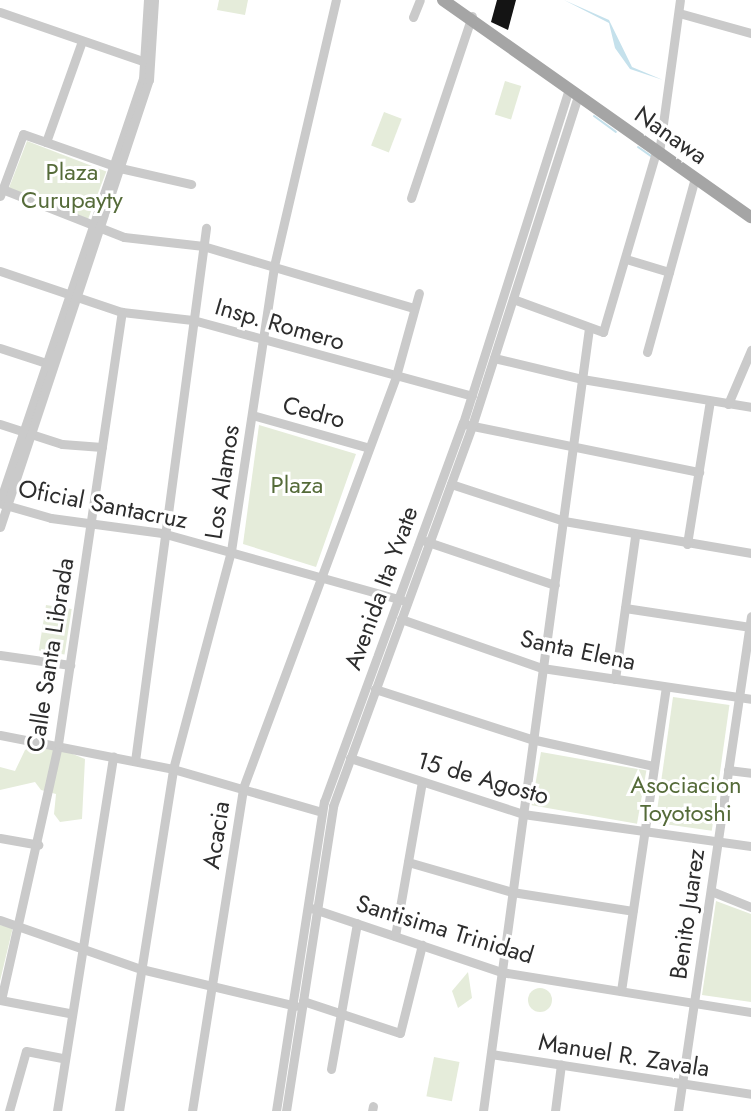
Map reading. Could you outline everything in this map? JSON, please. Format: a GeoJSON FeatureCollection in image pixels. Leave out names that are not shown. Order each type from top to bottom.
{"type":"FeatureCollection","features":[{"type":"Feature","properties":{"kind":"main road","name":"Nanawa"},"geometry":{"type":"LineString","coordinates":[[443,0],[471,17]]}},
{"type":"Feature","properties":{"kind":"main road","name":"Nanawa"},"geometry":{"type":"LineString","coordinates":[[451,0],[571,91],[751,217]]}},
{"type":"Feature","properties":{"kind":"street"},"geometry":{"type":"LineString","coordinates":[[148,0],[148,63]]}},
{"type":"Feature","properties":{"kind":"street"},"geometry":{"type":"LineString","coordinates":[[0,527],[2,503],[99,227],[148,63],[154,0]]}},
{"type":"Feature","properties":{"kind":"street","name":"Los Alamos"},"geometry":{"type":"LineString","coordinates":[[119,1111],[173,769],[231,551],[274,266],[336,0]]}},
{"type":"Feature","properties":{"kind":"street"},"geometry":{"type":"LineString","coordinates":[[413,17],[420,0]]}},
{"type":"Feature","properties":{"kind":"street"},"geometry":{"type":"LineString","coordinates":[[513,299],[589,328],[605,328],[658,152],[680,13],[680,0]]}},
{"type":"Feature","properties":{"kind":"street"},"geometry":{"type":"LineString","coordinates":[[0,12],[148,63]]}},
{"type":"Feature","properties":{"kind":"street"},"geometry":{"type":"LineString","coordinates":[[680,13],[751,33]]}},
{"type":"Feature","properties":{"kind":"street"},"geometry":{"type":"LineString","coordinates":[[411,198],[471,17]]}},
{"type":"Feature","properties":{"kind":"street"},"geometry":{"type":"LineString","coordinates":[[46,142],[82,41]]}},
{"type":"Feature","properties":{"kind":"street","name":"Avenida Ita Yvate"},"geometry":{"type":"LineString","coordinates":[[312,908],[332,793],[467,424],[494,358],[503,312],[513,299],[571,91]]}},
{"type":"Feature","properties":{"kind":"street"},"geometry":{"type":"LineString","coordinates":[[191,184],[117,167],[23,134],[1,193],[137,240],[203,246],[414,308]]}},
{"type":"Feature","properties":{"kind":"street"},"geometry":{"type":"LineString","coordinates":[[647,352],[695,178]]}},
{"type":"Feature","properties":{"kind":"street","name":"Avenida Ita Yvate"},"geometry":{"type":"LineString","coordinates":[[425,541],[451,484],[472,396],[503,312],[538,204]]}},
{"type":"Feature","properties":{"kind":"street"},"geometry":{"type":"LineString","coordinates":[[135,761],[162,533],[206,228]]}},
{"type":"Feature","properties":{"kind":"street"},"geometry":{"type":"LineString","coordinates":[[626,259],[669,272]]}},
{"type":"Feature","properties":{"kind":"street","name":"Insp. Romero"},"geometry":{"type":"LineString","coordinates":[[0,271],[122,312],[193,320],[472,396]]}},
{"type":"Feature","properties":{"kind":"street","name":"Acacia"},"geometry":{"type":"LineString","coordinates":[[192,1111],[243,788],[366,447],[396,376],[419,293]]}},
{"type":"Feature","properties":{"kind":"street","name":"Calle Santa Librada"},"geometry":{"type":"LineString","coordinates":[[0,1000],[38,844],[58,744],[122,312]]}},
{"type":"Feature","properties":{"kind":"street"},"geometry":{"type":"LineString","coordinates":[[483,1111],[531,739],[555,585],[589,328]]}},
{"type":"Feature","properties":{"kind":"street"},"geometry":{"type":"LineString","coordinates":[[0,348],[50,365]]}},
{"type":"Feature","properties":{"kind":"street"},"geometry":{"type":"LineString","coordinates":[[728,404],[751,350]]}},
{"type":"Feature","properties":{"kind":"street"},"geometry":{"type":"LineString","coordinates":[[494,358],[582,379],[751,407]]}},
{"type":"Feature","properties":{"kind":"street"},"geometry":{"type":"LineString","coordinates":[[687,544],[710,401]]}},
{"type":"Feature","properties":{"kind":"street","name":"Cedro"},"geometry":{"type":"LineString","coordinates":[[252,416],[366,447]]}},
{"type":"Feature","properties":{"kind":"street"},"geometry":{"type":"LineString","coordinates":[[0,424],[27,433],[102,447]]}},
{"type":"Feature","properties":{"kind":"street"},"geometry":{"type":"LineString","coordinates":[[467,424],[573,450],[699,472]]}},
{"type":"Feature","properties":{"kind":"street"},"geometry":{"type":"LineString","coordinates":[[451,484],[564,521],[635,536],[751,553]]}},
{"type":"Feature","properties":{"kind":"street","name":"Oficial Santacruz"},"geometry":{"type":"LineString","coordinates":[[2,503],[162,533],[403,601]]}},
{"type":"Feature","properties":{"kind":"street"},"geometry":{"type":"LineString","coordinates":[[615,678],[635,536]]}},
{"type":"Feature","properties":{"kind":"street"},"geometry":{"type":"LineString","coordinates":[[425,541],[555,585]]}},
{"type":"Feature","properties":{"kind":"street","name":"Avenida Ita Yvate"},"geometry":{"type":"LineString","coordinates":[[286,1111],[322,812],[350,758],[375,689],[381,659],[401,620],[403,601]]}},
{"type":"Feature","properties":{"kind":"street"},"geometry":{"type":"LineString","coordinates":[[625,608],[750,627]]}},
{"type":"Feature","properties":{"kind":"street","name":"Benito Juarez"},"geometry":{"type":"LineString","coordinates":[[678,1111],[751,616]]}},
{"type":"Feature","properties":{"kind":"street","name":"Santa Elena"},"geometry":{"type":"LineString","coordinates":[[401,620],[542,668],[751,699]]}},
{"type":"Feature","properties":{"kind":"street"},"geometry":{"type":"LineString","coordinates":[[0,654],[70,665]]}},
{"type":"Feature","properties":{"kind":"street"},"geometry":{"type":"LineString","coordinates":[[621,991],[666,687]]}},
{"type":"Feature","properties":{"kind":"street"},"geometry":{"type":"LineString","coordinates":[[375,689],[531,739],[654,766]]}},
{"type":"Feature","properties":{"kind":"street"},"geometry":{"type":"LineString","coordinates":[[0,735],[58,744],[173,769],[322,812]]}},
{"type":"Feature","properties":{"kind":"street"},"geometry":{"type":"LineString","coordinates":[[57,1111],[79,944],[113,756]]}},
{"type":"Feature","properties":{"kind":"street","name":"15 de Agosto"},"geometry":{"type":"LineString","coordinates":[[350,758],[523,814],[751,846]]}},
{"type":"Feature","properties":{"kind":"street"},"geometry":{"type":"LineString","coordinates":[[728,770],[751,773]]}},
{"type":"Feature","properties":{"kind":"street"},"geometry":{"type":"LineString","coordinates":[[395,936],[422,782]]}},
{"type":"Feature","properties":{"kind":"street"},"geometry":{"type":"LineString","coordinates":[[0,838],[38,844]]}},
{"type":"Feature","properties":{"kind":"street"},"geometry":{"type":"LineString","coordinates":[[408,862],[512,892],[633,911]]}},
{"type":"Feature","properties":{"kind":"street"},"geometry":{"type":"LineString","coordinates":[[711,891],[751,907]]}},
{"type":"Feature","properties":{"kind":"street","name":"Santisima Trinidad"},"geometry":{"type":"LineString","coordinates":[[312,908],[501,972],[751,1012]]}},
{"type":"Feature","properties":{"kind":"street"},"geometry":{"type":"LineString","coordinates":[[0,920],[20,923],[141,969],[212,988],[343,1016],[400,1034],[422,945]]}},
{"type":"Feature","properties":{"kind":"street"},"geometry":{"type":"LineString","coordinates":[[331,1069],[343,1016],[357,923]]}},
{"type":"Feature","properties":{"kind":"street"},"geometry":{"type":"LineString","coordinates":[[0,1000],[69,1013]]}},
{"type":"Feature","properties":{"kind":"street","name":"Avenida Ita Yvate"},"geometry":{"type":"LineString","coordinates":[[276,1111],[299,1005]]}},
{"type":"Feature","properties":{"kind":"street"},"geometry":{"type":"LineString","coordinates":[[9,1111],[26,1051],[63,1058]]}},
{"type":"Feature","properties":{"kind":"street","name":"Manuel R. Zavala"},"geometry":{"type":"LineString","coordinates":[[491,1054],[751,1094]]}},
{"type":"Feature","properties":{"kind":"street"},"geometry":{"type":"LineString","coordinates":[[555,1111],[561,1064]]}},
{"type":"Feature","properties":{"kind":"green space"},"geometry":{"type":"Polygon","coordinates":[[[219,0],[248,0],[245,15],[217,10],[219,0]]]}},
{"type":"Feature","properties":{"kind":"green space"},"geometry":{"type":"Polygon","coordinates":[[[505,81],[521,86],[511,119],[495,114],[505,81]]]}},
{"type":"Feature","properties":{"kind":"green space"},"geometry":{"type":"Polygon","coordinates":[[[384,112],[402,119],[389,152],[371,146],[384,112]]]}},
{"type":"Feature","properties":{"kind":"green space","name":"Plaza Curupayty"},"geometry":{"type":"Polygon","coordinates":[[[27,141],[106,171],[88,219],[9,189],[27,141]]]}},
{"type":"Feature","properties":{"kind":"green space","name":"Plaza"},"geometry":{"type":"Polygon","coordinates":[[[259,425],[356,454],[316,567],[243,544],[259,425]]]}},
{"type":"Feature","properties":{"kind":"green space"},"geometry":{"type":"Polygon","coordinates":[[[46,605],[72,609],[64,655],[39,650],[46,605]]]}},
{"type":"Feature","properties":{"kind":"green space","name":"Asociacion Toyotoshi"},"geometry":{"type":"Polygon","coordinates":[[[673,697],[729,705],[712,831],[655,823],[673,697]]]}},
{"type":"Feature","properties":{"kind":"green space"},"geometry":{"type":"Polygon","coordinates":[[[41,741],[85,759],[82,819],[60,822],[54,814],[56,794],[41,790],[35,782],[0,790],[0,767],[15,771],[25,750],[41,741]]]}},
{"type":"Feature","properties":{"kind":"green space"},"geometry":{"type":"Polygon","coordinates":[[[541,752],[646,771],[637,824],[532,805],[541,752]]]}},
{"type":"Feature","properties":{"kind":"green space"},"geometry":{"type":"Polygon","coordinates":[[[716,901],[751,914],[751,1002],[702,995],[716,901]]]}},
{"type":"Feature","properties":{"kind":"green space"},"geometry":{"type":"Polygon","coordinates":[[[0,925],[13,927],[0,981],[0,925]]]}},
{"type":"Feature","properties":{"kind":"green space"},"geometry":{"type":"Polygon","coordinates":[[[468,972],[472,998],[458,1008],[452,991],[468,972]]]}},
{"type":"Feature","properties":{"kind":"green space"},"geometry":{"type":"Polygon","coordinates":[[[540,988],[549,991],[552,1000],[549,1009],[540,1012],[531,1009],[528,1000],[531,991],[540,988]]]}},
{"type":"Feature","properties":{"kind":"green space"},"geometry":{"type":"Polygon","coordinates":[[[434,1057],[460,1062],[452,1101],[426,1096],[434,1057]]]}},
{"type":"Feature","properties":{"kind":"water"},"geometry":{"type":"Polygon","coordinates":[[[564,0],[609,20],[632,67],[663,80],[630,69],[615,48],[609,23],[564,0]]]}},
{"type":"Feature","properties":{"kind":"building"},"geometry":{"type":"Polygon","coordinates":[[[497,0],[516,0],[508,30],[491,22],[497,0]]]}},
{"type":"Feature","properties":{"kind":"waterway"},"geometry":{"type":"LineString","coordinates":[[594,116],[616,132]]}},
{"type":"Feature","properties":{"kind":"waterway"},"geometry":{"type":"LineString","coordinates":[[638,147],[651,156]]}}]}
